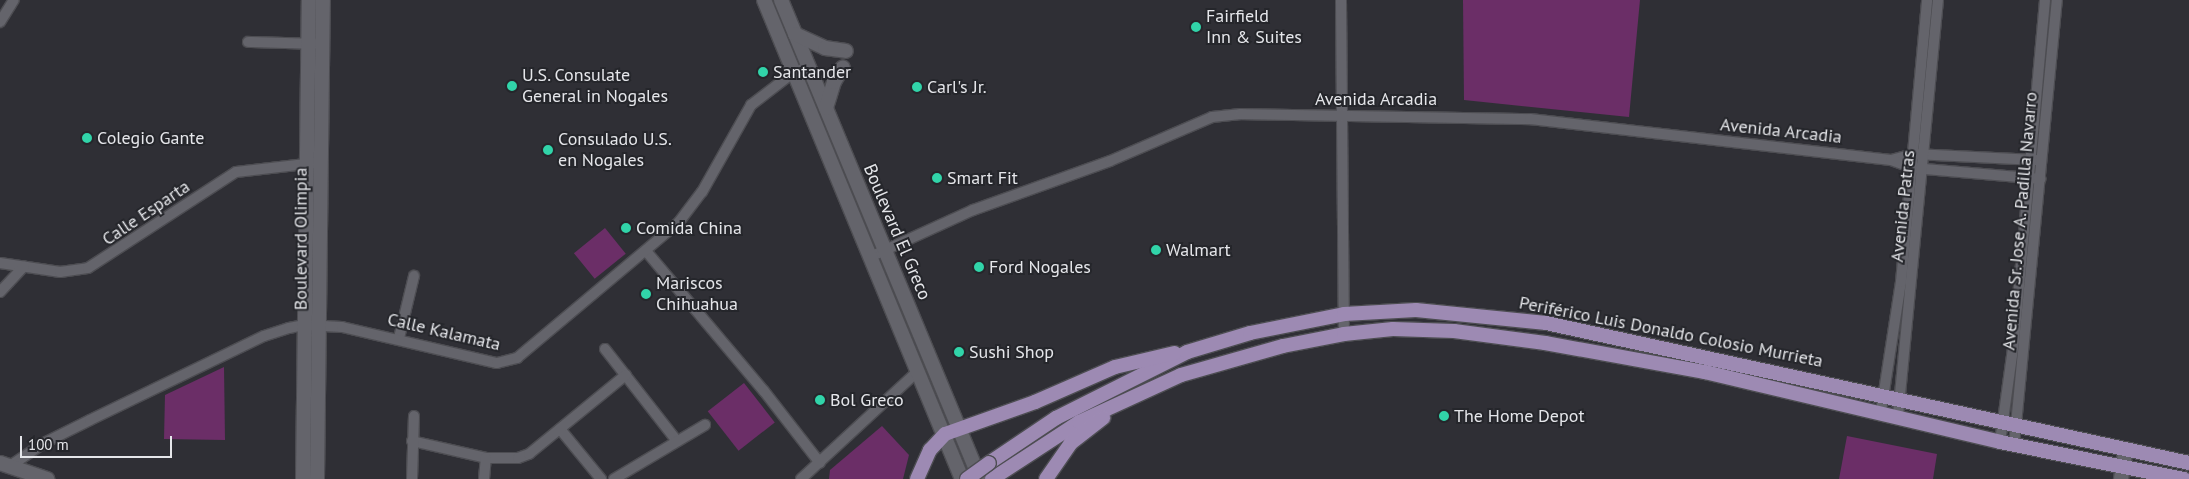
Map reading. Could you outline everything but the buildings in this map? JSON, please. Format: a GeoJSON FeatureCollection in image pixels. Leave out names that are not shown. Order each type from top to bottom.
{"type":"FeatureCollection","features":[{"type":"Feature","properties":{"kind":"main road","name":"Boulevard Olimpia"},"geometry":{"type":"LineString","coordinates":[[310,0],[315,44],[320,163],[320,325],[317,479]]}},
{"type":"Feature","properties":{"kind":"main road","name":"Boulevard Olimpia"},"geometry":{"type":"LineString","coordinates":[[303,479],[306,163],[315,44],[323,0]]}},
{"type":"Feature","properties":{"kind":"main road","name":"Boulevard El Greco"},"geometry":{"type":"LineString","coordinates":[[764,0],[962,479]]}},
{"type":"Feature","properties":{"kind":"main road","name":"Boulevard El Greco"},"geometry":{"type":"LineString","coordinates":[[781,0],[980,479]]}},
{"type":"Feature","properties":{"kind":"main road"},"geometry":{"type":"LineString","coordinates":[[795,34],[825,48],[846,51]]}},
{"type":"Feature","properties":{"kind":"main road"},"geometry":{"type":"LineString","coordinates":[[826,108],[834,82],[843,67]]}},
{"type":"Feature","properties":{"kind":"main road","name":"Periférico Luis Donaldo Colosio Murrieta"},"geometry":{"type":"LineString","coordinates":[[967,479],[1056,418],[1187,352],[1250,333],[1344,314],[1416,310],[1546,323],[1900,397],[2189,463]]}},
{"type":"Feature","properties":{"kind":"main road","name":"Periférico Luis Donaldo Colosio Murrieta"},"geometry":{"type":"LineString","coordinates":[[994,477],[1079,422],[1191,372],[1283,346],[1344,334],[1393,329],[1454,331],[1545,343],[1705,372],[1898,415],[2122,474],[2184,479]]}},
{"type":"Feature","properties":{"kind":"main road"},"geometry":{"type":"LineString","coordinates":[[917,479],[930,450],[945,434],[960,427],[1035,402],[1115,367],[1146,358],[1187,352]]}},
{"type":"Feature","properties":{"kind":"main road"},"geometry":{"type":"LineString","coordinates":[[1046,479],[1082,433],[1141,393]]}},
{"type":"Feature","properties":{"kind":"main road"},"geometry":{"type":"LineString","coordinates":[[2122,474],[2126,449]]}},
{"type":"Feature","properties":{"kind":"main road"},"geometry":{"type":"LineString","coordinates":[[5,464],[47,479]]}},
{"type":"Feature","properties":{"kind":"street"},"geometry":{"type":"LineString","coordinates":[[0,22],[14,0]]}},
{"type":"Feature","properties":{"kind":"street"},"geometry":{"type":"LineString","coordinates":[[1341,0],[1344,334]]}},
{"type":"Feature","properties":{"kind":"street","name":"Avenida Patras"},"geometry":{"type":"LineString","coordinates":[[1898,415],[1918,168],[1914,154],[1927,0]]}},
{"type":"Feature","properties":{"kind":"street","name":"Avenida Patras"},"geometry":{"type":"LineString","coordinates":[[1881,411],[1886,395],[1918,168],[1925,154],[1938,0]]}},
{"type":"Feature","properties":{"kind":"street","name":"Avenida Sr. Jose A. Padilla Navarro"},"geometry":{"type":"LineString","coordinates":[[2011,423],[2014,341],[2032,160],[2045,0]]}},
{"type":"Feature","properties":{"kind":"street","name":"Avenida Sr. Jose A. Padilla Navarro"},"geometry":{"type":"LineString","coordinates":[[2007,443],[2025,343],[2042,179],[2056,0]]}},
{"type":"Feature","properties":{"kind":"street"},"geometry":{"type":"LineString","coordinates":[[248,42],[315,44]]}},
{"type":"Feature","properties":{"kind":"street","name":"Calle Kalamata"},"geometry":{"type":"LineString","coordinates":[[5,464],[44,443],[264,336],[305,325],[320,325],[399,338],[496,363],[510,362],[679,222],[694,204],[751,105],[781,85],[812,72]]}},
{"type":"Feature","properties":{"kind":"street","name":"Avenida Arcadia"},"geometry":{"type":"LineString","coordinates":[[870,257],[974,210],[1110,161],[1212,117],[1342,116],[1530,119],[1891,160],[1918,168],[2042,179]]}},
{"type":"Feature","properties":{"kind":"street","name":"Avenida Arcadia"},"geometry":{"type":"LineString","coordinates":[[1891,160],[1914,154],[1925,154],[2043,161]]}},
{"type":"Feature","properties":{"kind":"street","name":"Calle Esparta"},"geometry":{"type":"LineString","coordinates":[[0,263],[60,272],[88,268],[236,172],[320,163]]}},
{"type":"Feature","properties":{"kind":"street"},"geometry":{"type":"LineString","coordinates":[[646,251],[764,390],[820,463]]}},
{"type":"Feature","properties":{"kind":"street"},"geometry":{"type":"LineString","coordinates":[[0,292],[24,266]]}},
{"type":"Feature","properties":{"kind":"street"},"geometry":{"type":"LineString","coordinates":[[399,338],[414,276]]}},
{"type":"Feature","properties":{"kind":"street"},"geometry":{"type":"LineString","coordinates":[[2014,341],[2025,343]]}},
{"type":"Feature","properties":{"kind":"street"},"geometry":{"type":"LineString","coordinates":[[605,350],[677,441]]}},
{"type":"Feature","properties":{"kind":"street"},"geometry":{"type":"LineString","coordinates":[[801,479],[918,371]]}},
{"type":"Feature","properties":{"kind":"street"},"geometry":{"type":"LineString","coordinates":[[412,441],[486,458],[504,460],[524,456],[626,375]]}},
{"type":"Feature","properties":{"kind":"street"},"geometry":{"type":"LineString","coordinates":[[412,479],[414,416]]}},
{"type":"Feature","properties":{"kind":"street"},"geometry":{"type":"LineString","coordinates":[[614,479],[705,425]]}},
{"type":"Feature","properties":{"kind":"street"},"geometry":{"type":"LineString","coordinates":[[560,429],[601,479]]}},
{"type":"Feature","properties":{"kind":"street"},"geometry":{"type":"LineString","coordinates":[[484,479],[486,458]]}},
{"type":"Feature","properties":{"kind":"shaded area"},"geometry":{"type":"Polygon","coordinates":[[[1463,0],[1640,0],[1629,117],[1464,100],[1463,0]]]}},
{"type":"Feature","properties":{"kind":"shaded area"},"geometry":{"type":"Polygon","coordinates":[[[605,228],[626,254],[595,279],[574,253],[605,228]]]}},
{"type":"Feature","properties":{"kind":"shaded area"},"geometry":{"type":"Polygon","coordinates":[[[224,367],[225,440],[164,439],[165,395],[224,367]]]}},
{"type":"Feature","properties":{"kind":"shaded area"},"geometry":{"type":"Polygon","coordinates":[[[744,383],[775,422],[739,451],[708,411],[744,383]]]}},
{"type":"Feature","properties":{"kind":"shaded area"},"geometry":{"type":"Polygon","coordinates":[[[882,426],[909,455],[903,479],[829,479],[830,470],[882,426]]]}},
{"type":"Feature","properties":{"kind":"shaded area"},"geometry":{"type":"Polygon","coordinates":[[[1847,436],[1937,454],[1933,479],[1839,479],[1847,436]]]}},
{"type":"Feature","properties":{"kind":"place","name":"Fairfield Inn & Suites"},"geometry":{"type":"Point","coordinates":[1196,27]}},
{"type":"Feature","properties":{"kind":"place","name":"Santander"},"geometry":{"type":"Point","coordinates":[763,72]}},
{"type":"Feature","properties":{"kind":"place","name":"U.S. Consulate General in Nogales"},"geometry":{"type":"Point","coordinates":[512,86]}},
{"type":"Feature","properties":{"kind":"place","name":"Carl's Jr."},"geometry":{"type":"Point","coordinates":[917,87]}},
{"type":"Feature","properties":{"kind":"place","name":"Colegio Gante"},"geometry":{"type":"Point","coordinates":[87,138]}},
{"type":"Feature","properties":{"kind":"place","name":"Consulado U.S. en Nogales"},"geometry":{"type":"Point","coordinates":[548,150]}},
{"type":"Feature","properties":{"kind":"place","name":"Smart Fit"},"geometry":{"type":"Point","coordinates":[937,178]}},
{"type":"Feature","properties":{"kind":"place","name":"Comida China"},"geometry":{"type":"Point","coordinates":[626,228]}},
{"type":"Feature","properties":{"kind":"place","name":"Walmart"},"geometry":{"type":"Point","coordinates":[1156,250]}},
{"type":"Feature","properties":{"kind":"place","name":"Ford Nogales"},"geometry":{"type":"Point","coordinates":[979,267]}},
{"type":"Feature","properties":{"kind":"place","name":"Mariscos Chihuahua"},"geometry":{"type":"Point","coordinates":[646,294]}},
{"type":"Feature","properties":{"kind":"place","name":"Sushi Shop"},"geometry":{"type":"Point","coordinates":[959,352]}},
{"type":"Feature","properties":{"kind":"place","name":"Bol Greco"},"geometry":{"type":"Point","coordinates":[820,400]}},
{"type":"Feature","properties":{"kind":"place","name":"The Home Depot"},"geometry":{"type":"Point","coordinates":[1444,416]}}]}
